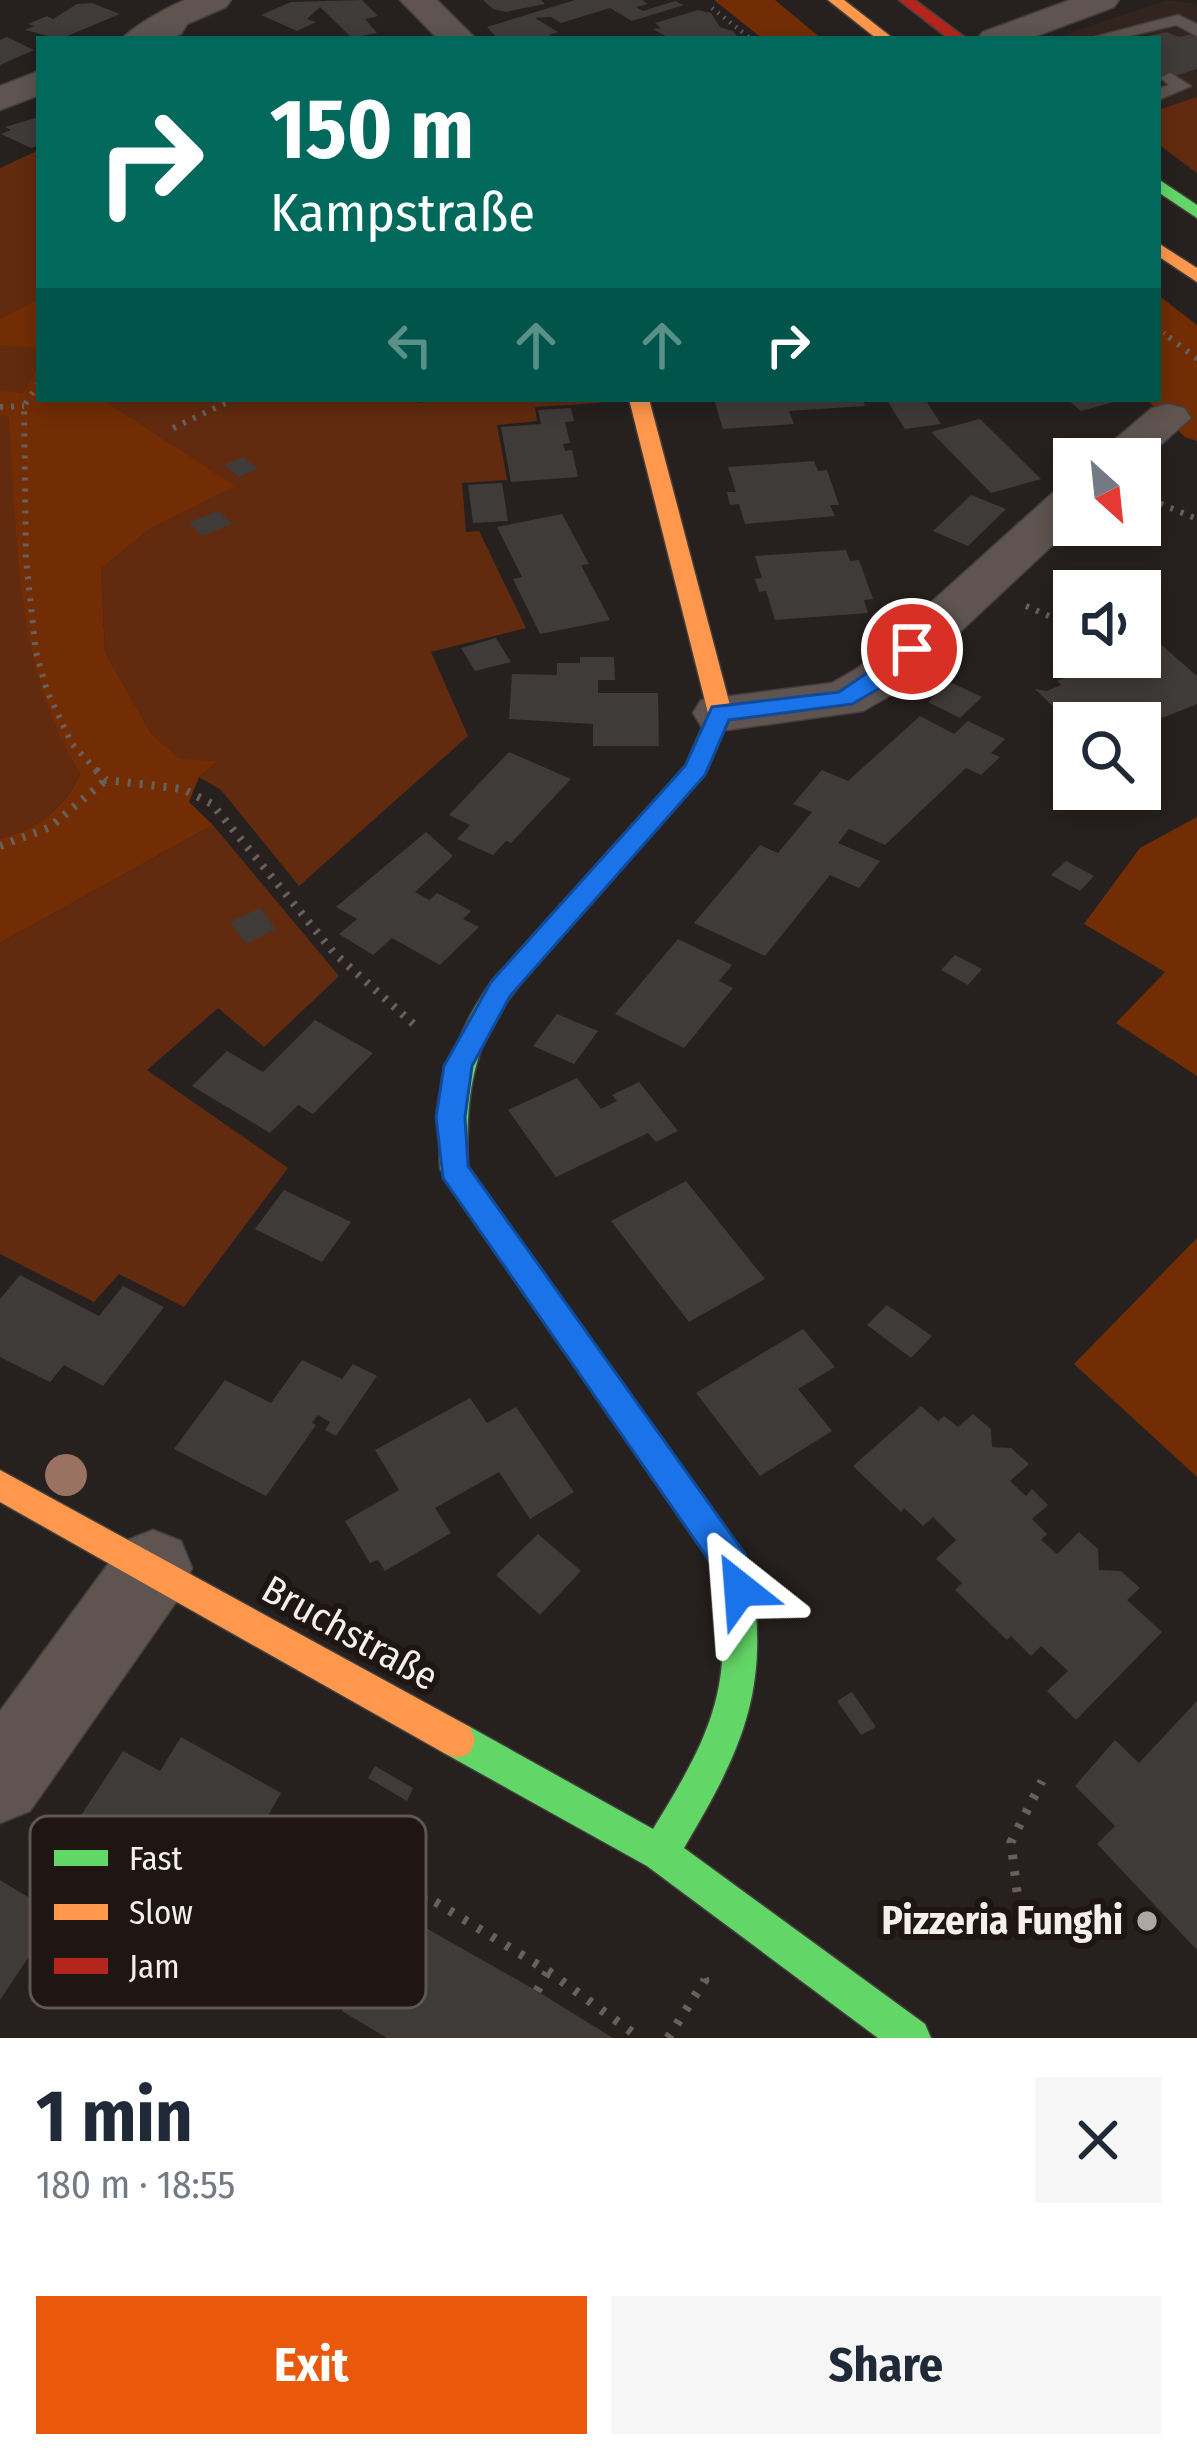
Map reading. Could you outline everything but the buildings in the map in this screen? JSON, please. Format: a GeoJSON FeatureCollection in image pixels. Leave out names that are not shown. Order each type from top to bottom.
{"type":"FeatureCollection","features":[{"type":"Feature","properties":{"kind":"street"},"geometry":{"type":"LineString","coordinates":[[146,36],[214,0]]}},
{"type":"Feature","properties":{"kind":"street"},"geometry":{"type":"LineString","coordinates":[[417,0],[455,36]]}},
{"type":"Feature","properties":{"kind":"street"},"geometry":{"type":"LineString","coordinates":[[835,0],[882,36]]}},
{"type":"Feature","properties":{"kind":"street"},"geometry":{"type":"LineString","coordinates":[[906,0],[955,36]]}},
{"type":"Feature","properties":{"kind":"street"},"geometry":{"type":"LineString","coordinates":[[1016,36],[1102,24]]}},
{"type":"Feature","properties":{"kind":"street"},"geometry":{"type":"LineString","coordinates":[[0,99],[36,83]]}},
{"type":"Feature","properties":{"kind":"street"},"geometry":{"type":"LineString","coordinates":[[1161,186],[1197,213]]}},
{"type":"Feature","properties":{"kind":"street"},"geometry":{"type":"LineString","coordinates":[[1161,250],[1197,278]]}},
{"type":"Feature","properties":{"kind":"street"},"geometry":{"type":"LineString","coordinates":[[640,402],[720,713],[696,770],[500,989],[458,1066],[451,1117],[454,1169],[733,1566],[746,1612],[748,1662],[731,1729],[660,1853]]}},
{"type":"Feature","properties":{"kind":"street"},"geometry":{"type":"LineString","coordinates":[[1143,438],[1168,418]]}},
{"type":"Feature","properties":{"kind":"street"},"geometry":{"type":"LineString","coordinates":[[720,713],[844,699],[877,680],[1053,518]]}},
{"type":"Feature","properties":{"kind":"street","name":"Bruchstraße"},"geometry":{"type":"LineString","coordinates":[[0,1485],[660,1853],[911,2038]]}},
{"type":"Feature","properties":{"kind":"street"},"geometry":{"type":"LineString","coordinates":[[0,1781],[154,1568]]}},
{"type":"Feature","properties":{"kind":"lane"},"geometry":{"type":"LineString","coordinates":[[1102,24],[1178,20],[1197,32]]}},
{"type":"Feature","properties":{"kind":"path"},"geometry":{"type":"LineString","coordinates":[[712,8],[747,36]]}},
{"type":"Feature","properties":{"kind":"path"},"geometry":{"type":"LineString","coordinates":[[1161,330],[1197,359]]}},
{"type":"Feature","properties":{"kind":"path"},"geometry":{"type":"LineString","coordinates":[[36,388],[24,406],[26,560],[36,652],[47,692],[73,744],[106,780],[183,790],[212,804],[334,953],[458,1066]]}},
{"type":"Feature","properties":{"kind":"path"},"geometry":{"type":"LineString","coordinates":[[173,428],[228,402]]}},
{"type":"Feature","properties":{"kind":"path"},"geometry":{"type":"LineString","coordinates":[[0,407],[24,406]]}},
{"type":"Feature","properties":{"kind":"path"},"geometry":{"type":"LineString","coordinates":[[1161,503],[1197,518]]}},
{"type":"Feature","properties":{"kind":"path"},"geometry":{"type":"LineString","coordinates":[[0,846],[50,827],[106,780]]}},
{"type":"Feature","properties":{"kind":"path"},"geometry":{"type":"LineString","coordinates":[[1017,1892],[1011,1842],[1042,1781]]}},
{"type":"Feature","properties":{"kind":"path"},"geometry":{"type":"LineString","coordinates":[[426,1896],[548,1971],[640,2038]]}},
{"type":"Feature","properties":{"kind":"path"},"geometry":{"type":"LineString","coordinates":[[537,1991],[548,1971]]}},
{"type":"Feature","properties":{"kind":"path"},"geometry":{"type":"LineString","coordinates":[[668,2038],[705,1980]]}},
{"type":"Feature","properties":{"kind":"shaded area"},"geometry":{"type":"Polygon","coordinates":[[[714,0],[775,0],[818,36],[759,36],[714,0]]]}},
{"type":"Feature","properties":{"kind":"shaded area"},"geometry":{"type":"Polygon","coordinates":[[[1167,0],[1197,4],[1197,97],[1161,109],[1161,36],[1061,36],[1167,0]]]}},
{"type":"Feature","properties":{"kind":"shaded area"},"geometry":{"type":"Polygon","coordinates":[[[1197,97],[1197,173],[1161,146],[1161,109],[1197,97]]]}},
{"type":"Feature","properties":{"kind":"shaded area"},"geometry":{"type":"Polygon","coordinates":[[[36,151],[36,394],[0,393],[0,168],[36,151]]]}},
{"type":"Feature","properties":{"kind":"shaded area"},"geometry":{"type":"Polygon","coordinates":[[[1161,297],[1197,325],[1197,441],[1185,437],[1149,402],[1161,402],[1161,297]]]}},
{"type":"Feature","properties":{"kind":"shaded area"},"geometry":{"type":"Polygon","coordinates":[[[36,301],[36,348],[0,345],[0,319],[36,301]]]}},
{"type":"Feature","properties":{"kind":"shaded area"},"geometry":{"type":"Polygon","coordinates":[[[36,371],[36,402],[107,402],[235,486],[150,529],[101,569],[105,652],[151,733],[179,758],[217,762],[199,777],[189,802],[213,825],[0,943],[0,838],[49,815],[80,773],[42,689],[23,600],[8,416],[0,415],[0,391],[23,393],[36,371]]]}},
{"type":"Feature","properties":{"kind":"shaded area"},"geometry":{"type":"Polygon","coordinates":[[[107,402],[600,403],[535,407],[537,421],[497,425],[507,480],[462,483],[466,532],[479,531],[526,628],[431,652],[468,736],[299,886],[221,790],[199,777],[216,763],[179,758],[151,733],[105,652],[101,569],[150,529],[234,486],[107,402]]]}},
{"type":"Feature","properties":{"kind":"shaded area"},"geometry":{"type":"Polygon","coordinates":[[[0,415],[8,415],[19,551],[33,647],[60,734],[80,772],[49,815],[0,838],[0,415]]]}},
{"type":"Feature","properties":{"kind":"shaded area"},"geometry":{"type":"Polygon","coordinates":[[[1197,817],[1197,1076],[1116,1023],[1165,972],[1084,924],[1140,848],[1197,817]]]}},
{"type":"Feature","properties":{"kind":"shaded area"},"geometry":{"type":"Polygon","coordinates":[[[213,825],[339,976],[264,1047],[218,1008],[147,1070],[288,1168],[184,1307],[119,1274],[94,1302],[0,1254],[0,943],[213,825]]]}},
{"type":"Feature","properties":{"kind":"shaded area"},"geometry":{"type":"Polygon","coordinates":[[[1197,1238],[1197,1477],[1074,1364],[1197,1238]]]}},
{"type":"Feature","properties":{"kind":"traffic: fast"},"geometry":{"type":"LineString","coordinates":[[1161,186],[1197,213]]}},
{"type":"Feature","properties":{"kind":"traffic: fast"},"geometry":{"type":"LineString","coordinates":[[516,971],[483,1016],[463,1063],[454,1114],[454,1169],[733,1566],[741,1611],[739,1685],[731,1718],[719,1749],[660,1853]]}},
{"type":"Feature","properties":{"kind":"traffic: fast"},"geometry":{"type":"LineString","coordinates":[[457,1740],[660,1853],[911,2038]]}},
{"type":"Feature","properties":{"kind":"traffic: slow"},"geometry":{"type":"LineString","coordinates":[[835,0],[882,36]]}},
{"type":"Feature","properties":{"kind":"traffic: slow"},"geometry":{"type":"LineString","coordinates":[[1161,250],[1197,277]]}},
{"type":"Feature","properties":{"kind":"traffic: slow"},"geometry":{"type":"LineString","coordinates":[[516,971],[696,769],[720,713],[640,402]]}},
{"type":"Feature","properties":{"kind":"traffic: slow"},"geometry":{"type":"LineString","coordinates":[[0,1485],[457,1740]]}},
{"type":"Feature","properties":{"kind":"traffic: jam"},"geometry":{"type":"LineString","coordinates":[[906,0],[955,36]]}},
{"type":"Feature","properties":{"kind":"place","name":"Pizzeria Funghi"},"geometry":{"type":"Point","coordinates":[1147,1921]}},
{"type":"Feature","properties":{"kind":"route"},"geometry":{"type":"LineString","coordinates":[[740,1589],[733,1566],[454,1169],[451,1117],[458,1066],[500,989],[696,770],[720,713],[844,699],[877,680],[912,649]]}}]}
